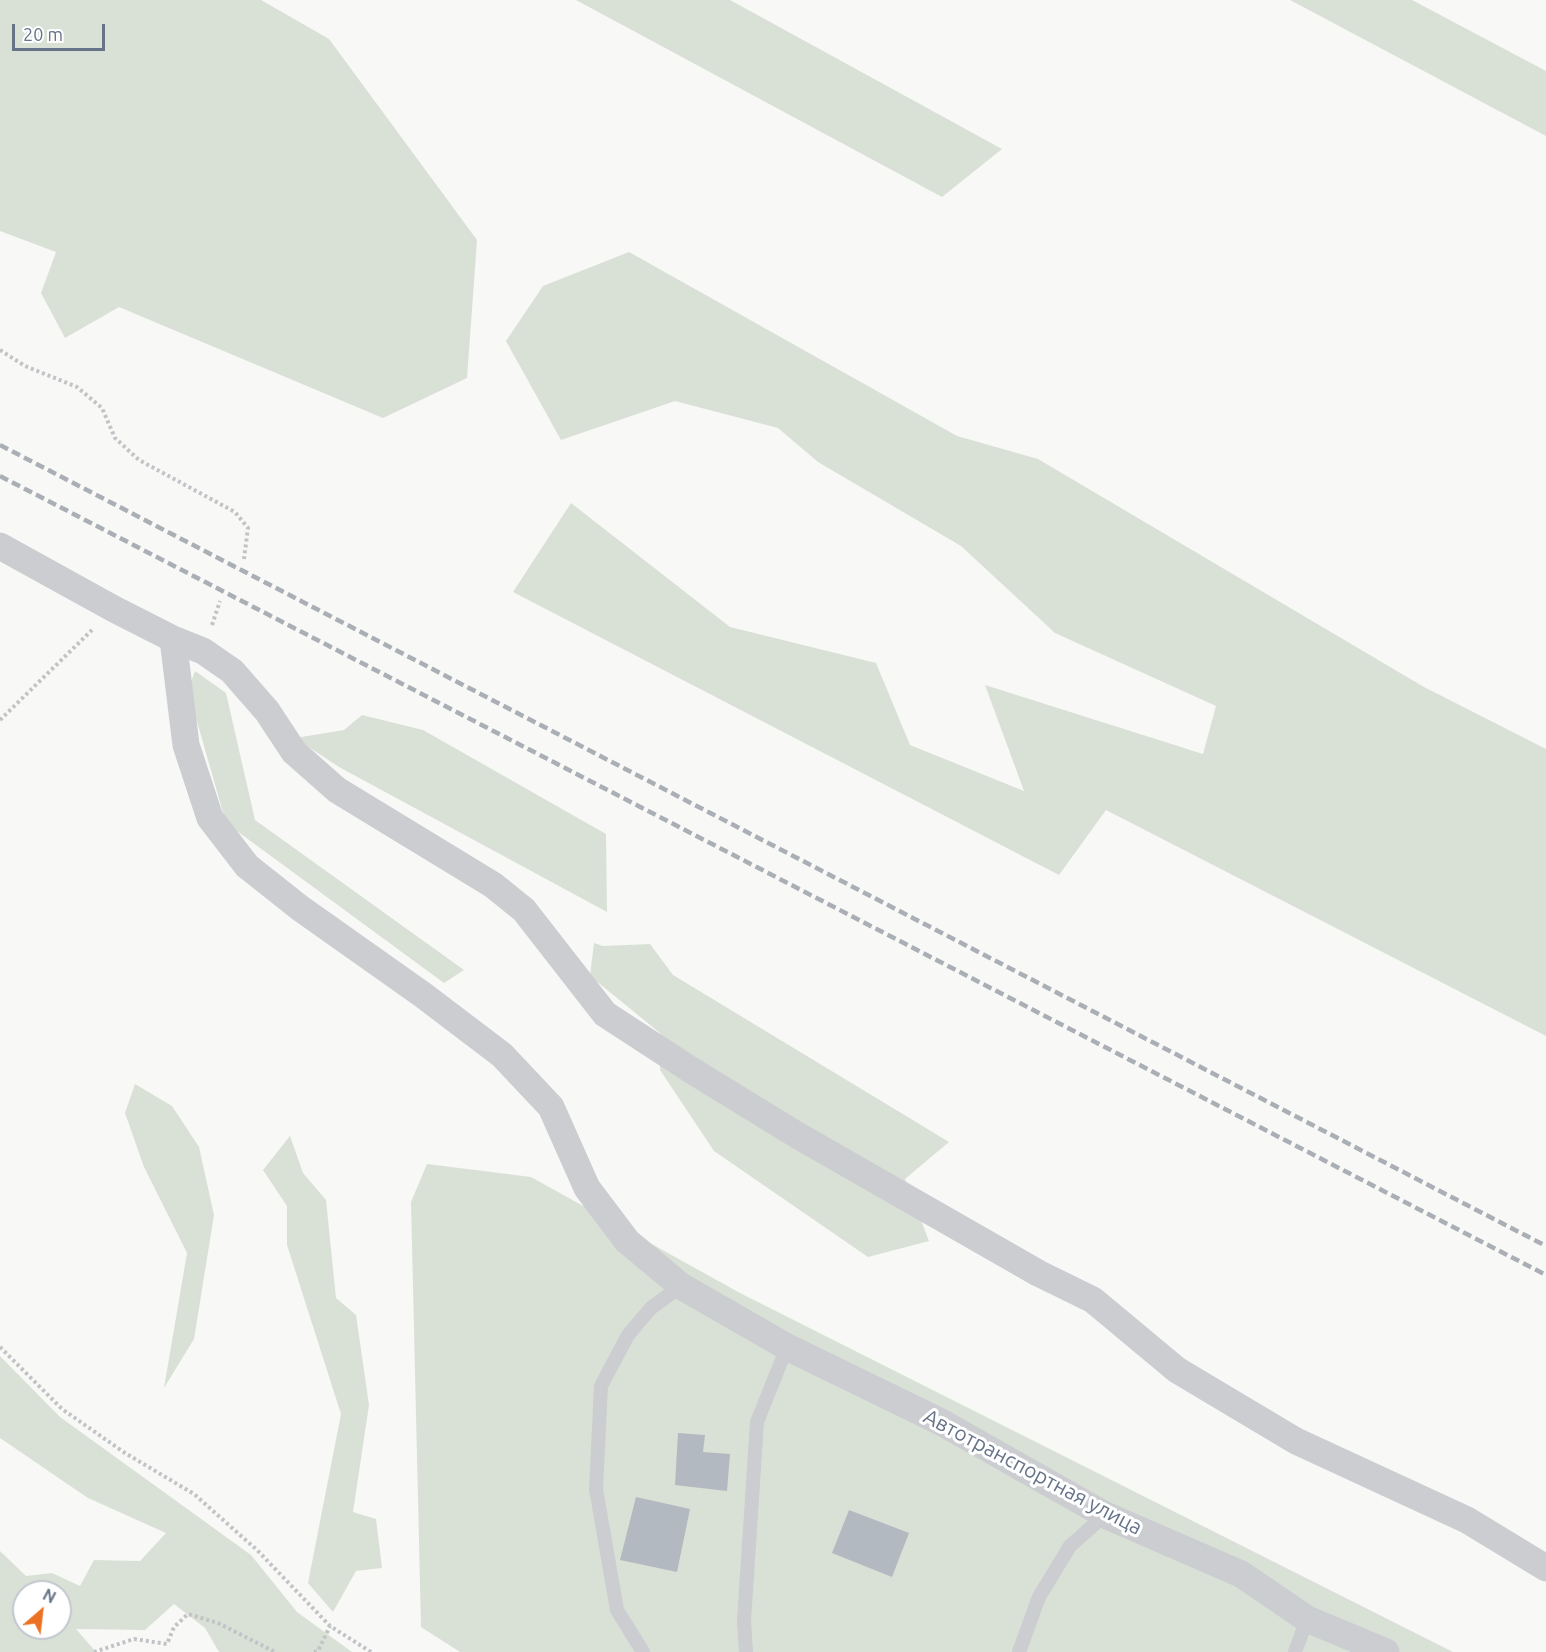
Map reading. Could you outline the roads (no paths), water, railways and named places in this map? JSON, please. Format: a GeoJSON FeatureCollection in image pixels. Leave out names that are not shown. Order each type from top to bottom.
{"type":"FeatureCollection","features":[{"type":"Feature","properties":{"kind":"street"},"geometry":{"type":"LineString","coordinates":[[0,546],[114,609],[173,639],[203,651],[232,671],[267,711],[294,752],[337,790],[493,885],[524,910],[605,1014],[691,1070],[797,1134],[1038,1273],[1094,1300],[1177,1370],[1286,1435],[1467,1520],[1546,1568]]}},
{"type":"Feature","properties":{"kind":"street","name":"Автотранспортная улица"},"geometry":{"type":"LineString","coordinates":[[173,639],[186,745],[210,818],[247,866],[300,908],[423,995],[502,1055],[551,1107],[587,1188],[627,1241],[681,1286],[787,1347],[941,1422],[1105,1515],[1241,1574],[1307,1619],[1386,1652]]}},
{"type":"Feature","properties":{"kind":"lane"},"geometry":{"type":"LineString","coordinates":[[643,1652],[617,1610],[596,1489],[601,1386],[627,1335],[651,1308],[681,1286]]}},
{"type":"Feature","properties":{"kind":"lane"},"geometry":{"type":"LineString","coordinates":[[746,1652],[744,1621],[757,1422],[787,1347]]}},
{"type":"Feature","properties":{"kind":"lane"},"geometry":{"type":"LineString","coordinates":[[1019,1652],[1039,1597],[1070,1546],[1105,1515]]}},
{"type":"Feature","properties":{"kind":"lane"},"geometry":{"type":"LineString","coordinates":[[1295,1652],[1307,1619]]}},
{"type":"Feature","properties":{"kind":"railway"},"geometry":{"type":"LineString","coordinates":[[0,445],[1546,1246]]}},
{"type":"Feature","properties":{"kind":"railway"},"geometry":{"type":"LineString","coordinates":[[0,476],[1546,1275]]}}]}
